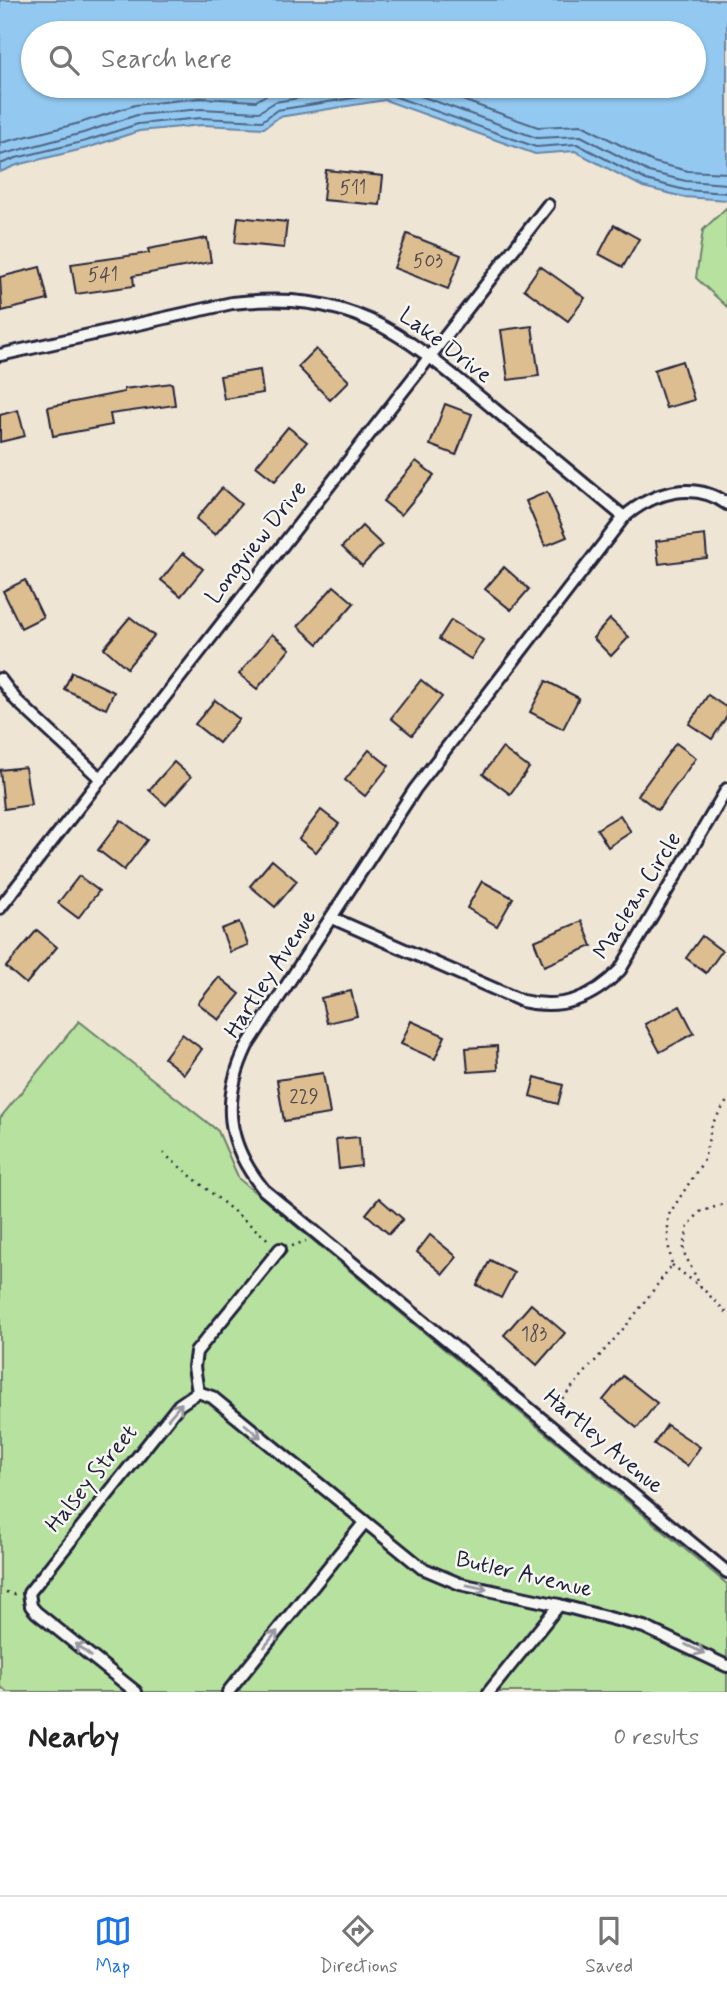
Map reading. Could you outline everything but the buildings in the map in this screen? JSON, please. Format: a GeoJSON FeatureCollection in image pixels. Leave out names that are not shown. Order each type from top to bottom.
{"type":"FeatureCollection","features":[{"type":"Feature","properties":{"kind":"street","name":"Longview Drive"},"geometry":{"type":"LineString","coordinates":[[0,908],[548,205]]}},
{"type":"Feature","properties":{"kind":"street","name":"Lake Drive"},"geometry":{"type":"LineString","coordinates":[[0,355],[232,303],[271,299],[316,303],[344,310],[372,320],[398,334],[429,356],[624,517]]}},
{"type":"Feature","properties":{"kind":"street","name":"Hartley Avenue"},"geometry":{"type":"LineString","coordinates":[[727,504],[702,493],[668,492],[652,498],[624,517],[385,832],[247,1046],[238,1064],[230,1098],[230,1119],[240,1154],[264,1190],[727,1572]]}},
{"type":"Feature","properties":{"kind":"street"},"geometry":{"type":"LineString","coordinates":[[0,679],[16,700],[101,779]]}},
{"type":"Feature","properties":{"kind":"street","name":"Maclean Circle"},"geometry":{"type":"LineString","coordinates":[[332,918],[522,1001],[538,1005],[574,1002],[590,996],[606,985],[620,970],[727,789]]}},
{"type":"Feature","properties":{"kind":"street"},"geometry":{"type":"LineString","coordinates":[[198,1392],[194,1367],[196,1352],[280,1250]]}},
{"type":"Feature","properties":{"kind":"street","name":"Butler Avenue"},"geometry":{"type":"LineString","coordinates":[[198,1392],[212,1397],[422,1568],[460,1584],[644,1627],[727,1666]]}},
{"type":"Feature","properties":{"kind":"street","name":"Halsey Street"},"geometry":{"type":"LineString","coordinates":[[136,1692],[36,1612],[29,1599],[31,1588],[179,1405],[198,1392]]}},
{"type":"Feature","properties":{"kind":"street"},"geometry":{"type":"LineString","coordinates":[[228,1692],[364,1523]]}},
{"type":"Feature","properties":{"kind":"street"},"geometry":{"type":"LineString","coordinates":[[489,1692],[559,1605]]}},
{"type":"Feature","properties":{"kind":"path"},"geometry":{"type":"LineString","coordinates":[[727,1101],[712,1124],[704,1160],[668,1216],[668,1243],[672,1265],[701,1287],[727,1313]]}},
{"type":"Feature","properties":{"kind":"path"},"geometry":{"type":"LineString","coordinates":[[163,1153],[280,1250],[307,1241]]}},
{"type":"Feature","properties":{"kind":"path"},"geometry":{"type":"LineString","coordinates":[[701,1287],[683,1251],[688,1227],[700,1212],[727,1203]]}},
{"type":"Feature","properties":{"kind":"path"},"geometry":{"type":"LineString","coordinates":[[553,1409],[631,1320],[672,1265]]}},
{"type":"Feature","properties":{"kind":"green space"},"geometry":{"type":"Polygon","coordinates":[[[727,207],[727,307],[696,278],[703,230],[727,207]]]}},
{"type":"Feature","properties":{"kind":"green space"},"geometry":{"type":"Polygon","coordinates":[[[79,1021],[218,1131],[239,1179],[727,1584],[727,1692],[7,1692],[0,1686],[0,1118],[79,1021]]]}},
{"type":"Feature","properties":{"kind":"water"},"geometry":{"type":"Polygon","coordinates":[[[0,0],[727,0],[727,200],[684,197],[643,187],[575,151],[535,154],[385,100],[279,117],[264,128],[202,125],[139,131],[87,148],[17,165],[0,172],[0,0]]]}}]}
